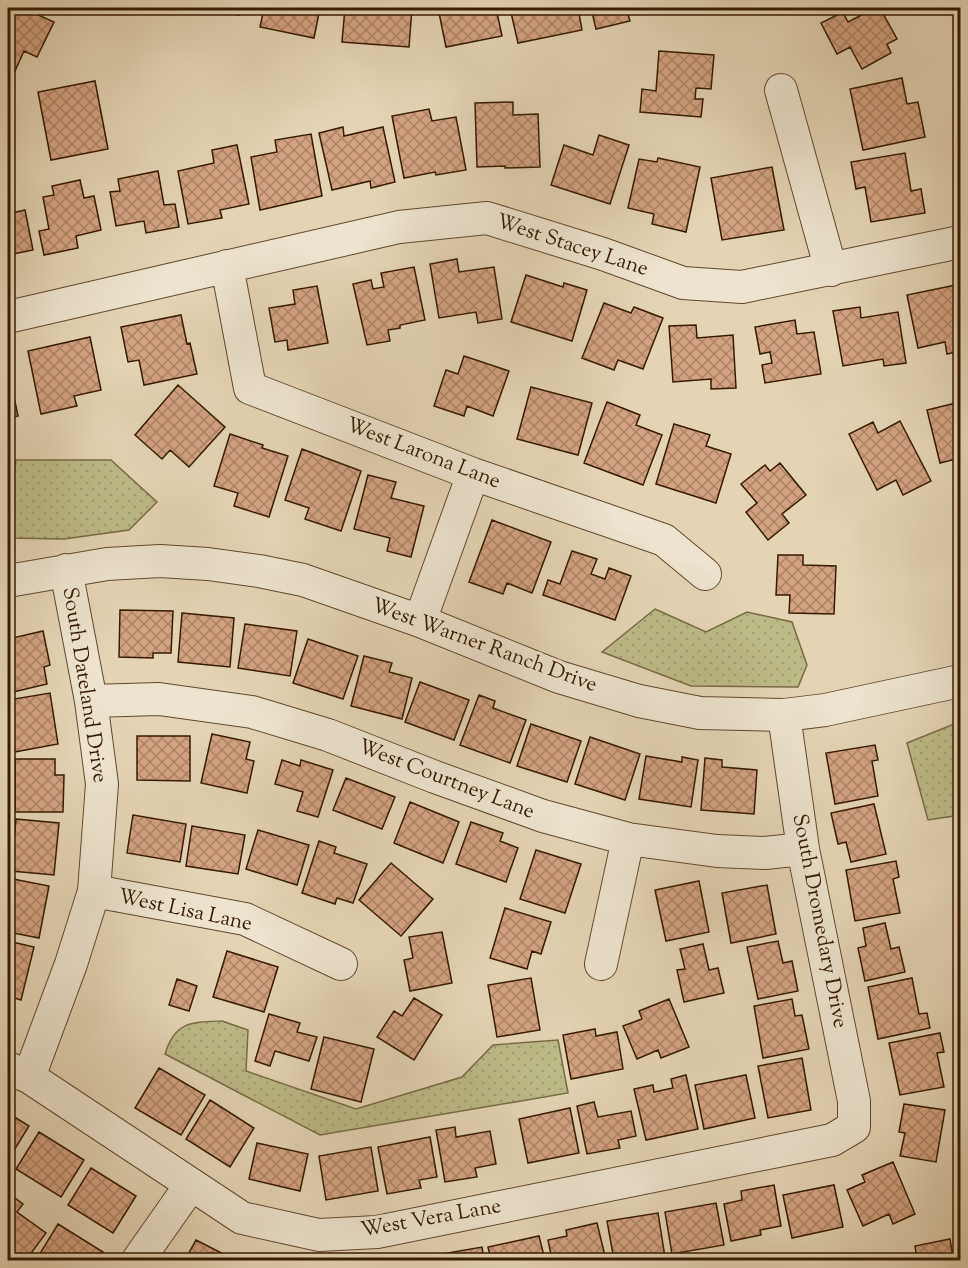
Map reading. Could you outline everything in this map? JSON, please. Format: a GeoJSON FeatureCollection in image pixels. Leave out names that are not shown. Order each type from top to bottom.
{"type":"FeatureCollection","features":[{"type":"Feature","properties":{"kind":"street"},"geometry":{"type":"LineString","coordinates":[[780,90],[831,270]]}},
{"type":"Feature","properties":{"kind":"street","name":"West Stacey Lane"},"geometry":{"type":"LineString","coordinates":[[8,317],[399,227],[487,218],[603,254],[683,283],[742,287],[960,242]]}},
{"type":"Feature","properties":{"kind":"street","name":"West Larona Lane"},"geometry":{"type":"LineString","coordinates":[[226,266],[250,388],[474,474],[664,540],[705,574]]}},
{"type":"Feature","properties":{"kind":"street"},"geometry":{"type":"LineString","coordinates":[[420,621],[474,474]]}},
{"type":"Feature","properties":{"kind":"street","name":"West Warner Ranch Drive"},"geometry":{"type":"LineString","coordinates":[[8,581],[107,564],[160,561],[208,564],[303,579],[420,621],[559,677],[639,701],[700,713],[784,715],[825,710],[960,681]]}},
{"type":"Feature","properties":{"kind":"street","name":"South Dateland Drive"},"geometry":{"type":"LineString","coordinates":[[18,1073],[71,964],[93,891],[102,784],[91,701],[66,570]]}},
{"type":"Feature","properties":{"kind":"street","name":"West Courtney Lane"},"geometry":{"type":"LineString","coordinates":[[91,701],[159,699],[252,712],[328,735],[543,816],[628,839],[717,851],[765,853],[803,849]]}},
{"type":"Feature","properties":{"kind":"street","name":"South Dromedary Drive"},"geometry":{"type":"LineString","coordinates":[[784,715],[803,849],[854,1101],[854,1127]]}},
{"type":"Feature","properties":{"kind":"street"},"geometry":{"type":"LineString","coordinates":[[601,964],[628,839]]}},
{"type":"Feature","properties":{"kind":"street","name":"West Lisa Lane"},"geometry":{"type":"LineString","coordinates":[[93,891],[245,919],[341,964]]}},
{"type":"Feature","properties":{"kind":"street","name":"West Vera Lane"},"geometry":{"type":"LineString","coordinates":[[18,1073],[242,1218],[319,1235],[377,1232],[832,1140],[854,1127]]}},
{"type":"Feature","properties":{"kind":"street"},"geometry":{"type":"LineString","coordinates":[[138,1260],[190,1186]]}},
{"type":"Feature","properties":{"kind":"shaded area"},"geometry":{"type":"Polygon","coordinates":[[[16,460],[111,460],[157,502],[129,530],[64,539],[9,538],[8,521],[16,460]]]}},
{"type":"Feature","properties":{"kind":"shaded area"},"geometry":{"type":"Polygon","coordinates":[[[655,609],[706,632],[747,612],[792,622],[807,665],[798,687],[691,686],[602,652],[655,609]]]}},
{"type":"Feature","properties":{"kind":"shaded area"},"geometry":{"type":"Polygon","coordinates":[[[954,724],[960,726],[960,815],[928,820],[907,743],[954,724]]]}},
{"type":"Feature","properties":{"kind":"shaded area"},"geometry":{"type":"Polygon","coordinates":[[[222,1021],[248,1030],[246,1071],[356,1109],[462,1077],[493,1045],[558,1040],[568,1093],[320,1135],[165,1054],[169,1043],[180,1029],[193,1023],[222,1021]]]}},
{"type":"Feature","properties":{"kind":"building"},"geometry":{"type":"Polygon","coordinates":[[[8,8],[23,8],[54,22],[37,57],[24,51],[15,71],[8,67],[8,8]]]}},
{"type":"Feature","properties":{"kind":"building"},"geometry":{"type":"Polygon","coordinates":[[[208,8],[241,8],[239,15],[208,8]]]}},
{"type":"Feature","properties":{"kind":"building"},"geometry":{"type":"Polygon","coordinates":[[[264,8],[320,8],[314,38],[260,27],[264,8]]]}},
{"type":"Feature","properties":{"kind":"building"},"geometry":{"type":"Polygon","coordinates":[[[345,8],[412,8],[409,47],[342,42],[345,8]]]}},
{"type":"Feature","properties":{"kind":"building"},"geometry":{"type":"Polygon","coordinates":[[[438,8],[496,8],[502,36],[446,47],[438,8]]]}},
{"type":"Feature","properties":{"kind":"building"},"geometry":{"type":"Polygon","coordinates":[[[510,8],[578,8],[582,30],[518,43],[510,8]]]}},
{"type":"Feature","properties":{"kind":"building"},"geometry":{"type":"Polygon","coordinates":[[[591,8],[643,8],[627,11],[630,21],[596,29],[591,8]]]}},
{"type":"Feature","properties":{"kind":"building"},"geometry":{"type":"Polygon","coordinates":[[[875,8],[880,8],[897,39],[887,44],[891,53],[862,69],[850,47],[837,54],[821,23],[843,12],[848,22],[875,8]]]}},
{"type":"Feature","properties":{"kind":"building"},"geometry":{"type":"Polygon","coordinates":[[[659,51],[714,55],[711,89],[696,88],[695,99],[703,99],[701,117],[640,112],[642,89],[656,91],[659,51]]]}},
{"type":"Feature","properties":{"kind":"building"},"geometry":{"type":"Polygon","coordinates":[[[902,78],[907,104],[918,102],[925,137],[863,150],[850,89],[902,78]]]}},
{"type":"Feature","properties":{"kind":"building"},"geometry":{"type":"Polygon","coordinates":[[[95,81],[108,149],[51,160],[38,92],[95,81]]]}},
{"type":"Feature","properties":{"kind":"building"},"geometry":{"type":"Polygon","coordinates":[[[513,102],[513,115],[538,114],[540,167],[477,167],[475,103],[513,102]]]}},
{"type":"Feature","properties":{"kind":"building"},"geometry":{"type":"Polygon","coordinates":[[[429,109],[432,121],[456,117],[466,170],[436,175],[435,172],[404,178],[392,116],[429,109]]]}},
{"type":"Feature","properties":{"kind":"building"},"geometry":{"type":"Polygon","coordinates":[[[343,127],[344,136],[383,127],[395,182],[371,188],[370,181],[332,190],[319,133],[343,127]]]}},
{"type":"Feature","properties":{"kind":"building"},"geometry":{"type":"Polygon","coordinates":[[[311,134],[322,196],[260,210],[251,157],[277,152],[275,140],[311,134]]]}},
{"type":"Feature","properties":{"kind":"building"},"geometry":{"type":"Polygon","coordinates":[[[599,135],[629,145],[610,204],[551,185],[564,145],[593,155],[599,135]]]}},
{"type":"Feature","properties":{"kind":"building"},"geometry":{"type":"Polygon","coordinates":[[[237,145],[249,204],[220,210],[222,218],[188,224],[178,171],[214,163],[212,150],[237,145]]]}},
{"type":"Feature","properties":{"kind":"building"},"geometry":{"type":"Polygon","coordinates":[[[905,153],[911,191],[921,189],[925,213],[871,222],[865,187],[856,189],[851,162],[905,153]]]}},
{"type":"Feature","properties":{"kind":"building"},"geometry":{"type":"Polygon","coordinates":[[[658,158],[700,167],[686,232],[652,224],[654,214],[628,208],[639,159],[657,162],[658,158]]]}},
{"type":"Feature","properties":{"kind":"building"},"geometry":{"type":"Polygon","coordinates":[[[772,167],[784,230],[722,240],[711,178],[772,167]]]}},
{"type":"Feature","properties":{"kind":"building"},"geometry":{"type":"Polygon","coordinates":[[[158,171],[164,205],[175,204],[179,227],[146,233],[144,221],[116,226],[110,192],[120,191],[118,179],[158,171]]]}},
{"type":"Feature","properties":{"kind":"building"},"geometry":{"type":"Polygon","coordinates":[[[80,180],[84,198],[94,196],[101,230],[76,236],[78,248],[44,255],[39,231],[49,229],[43,197],[54,195],[52,186],[80,180]]]}},
{"type":"Feature","properties":{"kind":"building"},"geometry":{"type":"Polygon","coordinates":[[[25,210],[33,250],[8,255],[8,214],[25,210]]]}},
{"type":"Feature","properties":{"kind":"building"},"geometry":{"type":"Polygon","coordinates":[[[457,259],[459,272],[494,267],[502,319],[478,323],[476,312],[439,318],[430,264],[457,259]]]}},
{"type":"Feature","properties":{"kind":"building"},"geometry":{"type":"Polygon","coordinates":[[[414,267],[425,320],[388,330],[390,341],[367,345],[353,284],[371,280],[373,289],[384,287],[381,273],[414,267]]]}},
{"type":"Feature","properties":{"kind":"building"},"geometry":{"type":"Polygon","coordinates":[[[526,275],[563,287],[564,283],[587,290],[572,341],[511,322],[526,275]]]}},
{"type":"Feature","properties":{"kind":"building"},"geometry":{"type":"Polygon","coordinates":[[[956,285],[958,295],[960,295],[960,351],[947,354],[945,342],[918,348],[907,295],[956,285]]]}},
{"type":"Feature","properties":{"kind":"building"},"geometry":{"type":"Polygon","coordinates":[[[317,286],[328,343],[288,350],[287,340],[275,342],[269,308],[295,304],[293,290],[317,286]]]}},
{"type":"Feature","properties":{"kind":"building"},"geometry":{"type":"Polygon","coordinates":[[[604,303],[631,313],[634,307],[663,318],[643,369],[618,360],[614,370],[582,358],[604,303]]]}},
{"type":"Feature","properties":{"kind":"building"},"geometry":{"type":"Polygon","coordinates":[[[860,307],[861,318],[898,312],[906,363],[884,366],[883,359],[843,366],[833,311],[860,307]]]}},
{"type":"Feature","properties":{"kind":"building"},"geometry":{"type":"Polygon","coordinates":[[[181,315],[197,374],[144,385],[139,360],[128,362],[121,327],[181,315]]]}},
{"type":"Feature","properties":{"kind":"building"},"geometry":{"type":"Polygon","coordinates":[[[795,320],[797,334],[814,332],[821,374],[765,383],[762,365],[772,363],[770,352],[760,354],[755,327],[795,320]]]}},
{"type":"Feature","properties":{"kind":"building"},"geometry":{"type":"Polygon","coordinates":[[[696,325],[697,338],[733,335],[736,388],[711,389],[711,379],[673,382],[669,326],[696,325]]]}},
{"type":"Feature","properties":{"kind":"building"},"geometry":{"type":"Polygon","coordinates":[[[90,337],[101,390],[74,396],[77,406],[41,414],[28,351],[90,337]]]}},
{"type":"Feature","properties":{"kind":"building"},"geometry":{"type":"Polygon","coordinates":[[[464,356],[509,371],[493,416],[467,406],[464,416],[434,406],[446,370],[458,374],[464,356]]]}},
{"type":"Feature","properties":{"kind":"building"},"geometry":{"type":"Polygon","coordinates":[[[8,368],[18,416],[8,418],[8,368]]]}},
{"type":"Feature","properties":{"kind":"building"},"geometry":{"type":"Polygon","coordinates":[[[178,385],[225,427],[189,467],[170,450],[162,459],[135,435],[178,385]]]}},
{"type":"Feature","properties":{"kind":"building"},"geometry":{"type":"Polygon","coordinates":[[[531,387],[592,403],[578,455],[517,439],[531,387]]]}},
{"type":"Feature","properties":{"kind":"building"},"geometry":{"type":"Polygon","coordinates":[[[607,402],[640,415],[636,425],[662,435],[643,485],[584,463],[607,402]]]}},
{"type":"Feature","properties":{"kind":"building"},"geometry":{"type":"Polygon","coordinates":[[[960,402],[960,458],[940,463],[927,410],[960,402]]]}},
{"type":"Feature","properties":{"kind":"building"},"geometry":{"type":"Polygon","coordinates":[[[900,421],[931,481],[903,495],[896,480],[877,490],[849,434],[873,422],[878,433],[900,421]]]}},
{"type":"Feature","properties":{"kind":"building"},"geometry":{"type":"Polygon","coordinates":[[[674,424],[710,435],[706,446],[731,454],[716,503],[656,484],[674,424]]]}},
{"type":"Feature","properties":{"kind":"building"},"geometry":{"type":"Polygon","coordinates":[[[230,434],[288,456],[269,517],[234,506],[238,493],[214,486],[230,434]]]}},
{"type":"Feature","properties":{"kind":"building"},"geometry":{"type":"Polygon","coordinates":[[[302,449],[361,471],[341,531],[305,519],[309,508],[285,500],[302,449]]]}},
{"type":"Feature","properties":{"kind":"building"},"geometry":{"type":"Polygon","coordinates":[[[780,463],[806,495],[782,514],[789,523],[768,540],[746,512],[757,503],[741,484],[765,465],[770,471],[780,463]]]}},
{"type":"Feature","properties":{"kind":"building"},"geometry":{"type":"Polygon","coordinates":[[[368,475],[396,482],[391,498],[424,506],[411,557],[387,551],[390,538],[354,529],[368,475]]]}},
{"type":"Feature","properties":{"kind":"building"},"geometry":{"type":"Polygon","coordinates":[[[492,520],[551,542],[532,593],[507,583],[503,594],[469,582],[492,520]]]}},
{"type":"Feature","properties":{"kind":"building"},"geometry":{"type":"Polygon","coordinates":[[[572,551],[597,559],[591,574],[605,579],[609,568],[631,576],[615,620],[543,595],[548,580],[560,584],[572,551]]]}},
{"type":"Feature","properties":{"kind":"building"},"geometry":{"type":"Polygon","coordinates":[[[778,555],[803,555],[803,565],[836,566],[834,614],[789,613],[790,595],[776,595],[778,555]]]}},
{"type":"Feature","properties":{"kind":"building"},"geometry":{"type":"Polygon","coordinates":[[[120,610],[173,611],[171,653],[153,653],[153,658],[119,657],[120,610]]]}},
{"type":"Feature","properties":{"kind":"building"},"geometry":{"type":"Polygon","coordinates":[[[182,613],[234,618],[230,667],[178,662],[182,613]]]}},
{"type":"Feature","properties":{"kind":"building"},"geometry":{"type":"Polygon","coordinates":[[[245,624],[297,631],[290,676],[238,668],[245,624]]]}},
{"type":"Feature","properties":{"kind":"building"},"geometry":{"type":"Polygon","coordinates":[[[43,631],[50,665],[44,667],[47,684],[9,693],[8,639],[43,631]]]}},
{"type":"Feature","properties":{"kind":"building"},"geometry":{"type":"Polygon","coordinates":[[[308,639],[358,656],[343,699],[293,683],[308,639]]]}},
{"type":"Feature","properties":{"kind":"building"},"geometry":{"type":"Polygon","coordinates":[[[364,656],[392,663],[389,672],[412,678],[402,719],[351,706],[364,656]]]}},
{"type":"Feature","properties":{"kind":"building"},"geometry":{"type":"Polygon","coordinates":[[[420,682],[469,700],[454,740],[405,722],[420,682]]]}},
{"type":"Feature","properties":{"kind":"building"},"geometry":{"type":"Polygon","coordinates":[[[50,693],[58,744],[9,753],[8,737],[14,735],[8,700],[50,693]]]}},
{"type":"Feature","properties":{"kind":"building"},"geometry":{"type":"Polygon","coordinates":[[[479,695],[495,701],[493,708],[526,720],[510,763],[460,745],[479,695]]]}},
{"type":"Feature","properties":{"kind":"building"},"geometry":{"type":"Polygon","coordinates":[[[531,724],[581,741],[567,782],[517,766],[531,724]]]}},
{"type":"Feature","properties":{"kind":"building"},"geometry":{"type":"Polygon","coordinates":[[[212,734],[250,742],[246,759],[254,761],[247,793],[201,783],[212,734]]]}},
{"type":"Feature","properties":{"kind":"building"},"geometry":{"type":"Polygon","coordinates":[[[137,736],[190,736],[190,781],[137,780],[137,736]]]}},
{"type":"Feature","properties":{"kind":"building"},"geometry":{"type":"Polygon","coordinates":[[[590,737],[640,754],[625,800],[575,784],[590,737]]]}},
{"type":"Feature","properties":{"kind":"building"},"geometry":{"type":"Polygon","coordinates":[[[875,745],[878,760],[872,761],[878,796],[835,804],[826,753],[875,745]]]}},
{"type":"Feature","properties":{"kind":"building"},"geometry":{"type":"Polygon","coordinates":[[[646,756],[682,762],[682,757],[698,760],[691,807],[639,799],[646,756]]]}},
{"type":"Feature","properties":{"kind":"building"},"geometry":{"type":"Polygon","coordinates":[[[705,758],[722,760],[722,767],[757,770],[754,814],[701,810],[705,758]]]}},
{"type":"Feature","properties":{"kind":"building"},"geometry":{"type":"Polygon","coordinates":[[[15,759],[55,759],[55,775],[64,775],[63,812],[15,812],[15,759]]]}},
{"type":"Feature","properties":{"kind":"building"},"geometry":{"type":"Polygon","coordinates":[[[282,760],[300,766],[301,760],[333,770],[318,817],[297,811],[303,792],[275,784],[282,760]]]}},
{"type":"Feature","properties":{"kind":"building"},"geometry":{"type":"Polygon","coordinates":[[[346,778],[395,797],[382,829],[333,810],[346,778]]]}},
{"type":"Feature","properties":{"kind":"building"},"geometry":{"type":"Polygon","coordinates":[[[410,802],[459,822],[443,863],[394,843],[410,802]]]}},
{"type":"Feature","properties":{"kind":"building"},"geometry":{"type":"Polygon","coordinates":[[[874,804],[886,854],[851,862],[846,842],[838,844],[831,813],[874,804]]]}},
{"type":"Feature","properties":{"kind":"building"},"geometry":{"type":"Polygon","coordinates":[[[133,815],[186,824],[180,862],[127,853],[133,815]]]}},
{"type":"Feature","properties":{"kind":"building"},"geometry":{"type":"Polygon","coordinates":[[[16,819],[59,823],[54,875],[11,871],[16,819]]]}},
{"type":"Feature","properties":{"kind":"building"},"geometry":{"type":"Polygon","coordinates":[[[471,822],[503,833],[500,841],[518,848],[506,882],[456,864],[471,822]]]}},
{"type":"Feature","properties":{"kind":"building"},"geometry":{"type":"Polygon","coordinates":[[[192,826],[245,835],[238,874],[186,866],[192,826]]]}},
{"type":"Feature","properties":{"kind":"building"},"geometry":{"type":"Polygon","coordinates":[[[258,830],[309,845],[297,885],[246,869],[258,830]]]}},
{"type":"Feature","properties":{"kind":"building"},"geometry":{"type":"Polygon","coordinates":[[[319,841],[336,847],[334,853],[367,864],[353,903],[337,898],[335,904],[302,893],[319,841]]]}},
{"type":"Feature","properties":{"kind":"building"},"geometry":{"type":"Polygon","coordinates":[[[536,850],[581,864],[565,913],[520,899],[536,850]]]}},
{"type":"Feature","properties":{"kind":"building"},"geometry":{"type":"Polygon","coordinates":[[[896,861],[899,877],[893,879],[900,913],[855,921],[846,870],[896,861]]]}},
{"type":"Feature","properties":{"kind":"building"},"geometry":{"type":"Polygon","coordinates":[[[391,863],[433,899],[401,936],[359,900],[391,863]]]}},
{"type":"Feature","properties":{"kind":"building"},"geometry":{"type":"Polygon","coordinates":[[[8,878],[49,886],[39,938],[8,932],[8,878]]]}},
{"type":"Feature","properties":{"kind":"building"},"geometry":{"type":"Polygon","coordinates":[[[699,881],[709,932],[666,941],[655,890],[699,881]]]}},
{"type":"Feature","properties":{"kind":"building"},"geometry":{"type":"Polygon","coordinates":[[[767,885],[776,934],[731,943],[722,893],[767,885]]]}},
{"type":"Feature","properties":{"kind":"building"},"geometry":{"type":"Polygon","coordinates":[[[505,908],[551,922],[541,954],[532,951],[527,969],[490,958],[505,908]]]}},
{"type":"Feature","properties":{"kind":"building"},"geometry":{"type":"Polygon","coordinates":[[[885,923],[891,949],[899,947],[905,972],[865,981],[858,948],[866,946],[863,928],[885,923]]]}},
{"type":"Feature","properties":{"kind":"building"},"geometry":{"type":"Polygon","coordinates":[[[442,932],[452,983],[410,991],[404,960],[413,958],[409,937],[442,932]]]}},
{"type":"Feature","properties":{"kind":"building"},"geometry":{"type":"Polygon","coordinates":[[[8,941],[34,947],[21,1000],[8,996],[8,941]]]}},
{"type":"Feature","properties":{"kind":"building"},"geometry":{"type":"Polygon","coordinates":[[[778,941],[783,963],[792,961],[798,991],[758,999],[747,947],[778,941]]]}},
{"type":"Feature","properties":{"kind":"building"},"geometry":{"type":"Polygon","coordinates":[[[703,944],[709,970],[718,968],[724,993],[684,1002],[677,970],[685,969],[680,949],[703,944]]]}},
{"type":"Feature","properties":{"kind":"building"},"geometry":{"type":"Polygon","coordinates":[[[227,951],[278,967],[264,1012],[213,997],[227,951]]]}},
{"type":"Feature","properties":{"kind":"building"},"geometry":{"type":"Polygon","coordinates":[[[531,978],[540,1030],[497,1037],[488,985],[531,978]]]}},
{"type":"Feature","properties":{"kind":"building"},"geometry":{"type":"Polygon","coordinates":[[[912,978],[919,1014],[927,1013],[930,1028],[878,1039],[868,987],[912,978]]]}},
{"type":"Feature","properties":{"kind":"building"},"geometry":{"type":"Polygon","coordinates":[[[177,979],[197,986],[189,1011],[169,1005],[177,979]]]}},
{"type":"Feature","properties":{"kind":"building"},"geometry":{"type":"Polygon","coordinates":[[[414,998],[442,1015],[414,1060],[377,1037],[394,1011],[402,1016],[414,998]]]}},
{"type":"Feature","properties":{"kind":"building"},"geometry":{"type":"Polygon","coordinates":[[[669,999],[689,1047],[661,1058],[658,1050],[637,1059],[623,1026],[642,1019],[639,1011],[669,999]]]}},
{"type":"Feature","properties":{"kind":"building"},"geometry":{"type":"Polygon","coordinates":[[[792,999],[795,1016],[802,1015],[809,1049],[763,1058],[754,1006],[792,999]]]}},
{"type":"Feature","properties":{"kind":"building"},"geometry":{"type":"Polygon","coordinates":[[[269,1014],[300,1023],[297,1032],[317,1037],[309,1061],[275,1051],[270,1066],[255,1061],[269,1014]]]}},
{"type":"Feature","properties":{"kind":"building"},"geometry":{"type":"Polygon","coordinates":[[[595,1029],[596,1036],[617,1032],[623,1069],[571,1079],[563,1035],[595,1029]]]}},
{"type":"Feature","properties":{"kind":"building"},"geometry":{"type":"Polygon","coordinates":[[[940,1033],[944,1052],[937,1053],[944,1087],[900,1095],[889,1043],[940,1033]]]}},
{"type":"Feature","properties":{"kind":"building"},"geometry":{"type":"Polygon","coordinates":[[[324,1037],[374,1049],[361,1102],[311,1089],[324,1037]]]}},
{"type":"Feature","properties":{"kind":"building"},"geometry":{"type":"Polygon","coordinates":[[[802,1058],[811,1110],[768,1118],[758,1066],[802,1058]]]}},
{"type":"Feature","properties":{"kind":"building"},"geometry":{"type":"Polygon","coordinates":[[[159,1068],[205,1095],[181,1135],[135,1108],[159,1068]]]}},
{"type":"Feature","properties":{"kind":"building"},"geometry":{"type":"Polygon","coordinates":[[[686,1075],[698,1129],[646,1140],[634,1089],[653,1085],[654,1092],[673,1088],[671,1079],[686,1075]]]}},
{"type":"Feature","properties":{"kind":"building"},"geometry":{"type":"Polygon","coordinates":[[[746,1075],[755,1118],[704,1129],[695,1085],[746,1075]]]}},
{"type":"Feature","properties":{"kind":"building"},"geometry":{"type":"Polygon","coordinates":[[[210,1100],[254,1128],[230,1167],[186,1139],[210,1100]]]}},
{"type":"Feature","properties":{"kind":"building"},"geometry":{"type":"Polygon","coordinates":[[[594,1102],[598,1117],[631,1111],[636,1136],[618,1140],[620,1148],[587,1154],[577,1106],[594,1102]]]}},
{"type":"Feature","properties":{"kind":"building"},"geometry":{"type":"Polygon","coordinates":[[[904,1104],[945,1110],[936,1162],[900,1156],[905,1133],[899,1132],[904,1104]]]}},
{"type":"Feature","properties":{"kind":"building"},"geometry":{"type":"Polygon","coordinates":[[[570,1108],[579,1153],[528,1163],[519,1119],[570,1108]]]}},
{"type":"Feature","properties":{"kind":"building"},"geometry":{"type":"Polygon","coordinates":[[[8,1113],[29,1126],[8,1160],[8,1113]]]}},
{"type":"Feature","properties":{"kind":"building"},"geometry":{"type":"Polygon","coordinates":[[[455,1127],[456,1137],[490,1131],[496,1164],[475,1168],[477,1177],[445,1182],[436,1130],[455,1127]]]}},
{"type":"Feature","properties":{"kind":"building"},"geometry":{"type":"Polygon","coordinates":[[[39,1132],[84,1160],[61,1197],[16,1169],[39,1132]]]}},
{"type":"Feature","properties":{"kind":"building"},"geometry":{"type":"Polygon","coordinates":[[[430,1137],[437,1177],[419,1180],[421,1188],[387,1194],[378,1147],[430,1137]]]}},
{"type":"Feature","properties":{"kind":"building"},"geometry":{"type":"Polygon","coordinates":[[[257,1143],[308,1154],[300,1191],[249,1179],[257,1143]]]}},
{"type":"Feature","properties":{"kind":"building"},"geometry":{"type":"Polygon","coordinates":[[[371,1147],[378,1191],[326,1200],[319,1156],[371,1147]]]}},
{"type":"Feature","properties":{"kind":"building"},"geometry":{"type":"Polygon","coordinates":[[[893,1162],[915,1214],[893,1224],[889,1214],[863,1226],[847,1190],[865,1182],[862,1175],[893,1162]]]}},
{"type":"Feature","properties":{"kind":"building"},"geometry":{"type":"Polygon","coordinates":[[[91,1168],[136,1196],[113,1233],[68,1205],[91,1168]]]}},
{"type":"Feature","properties":{"kind":"building"},"geometry":{"type":"Polygon","coordinates":[[[774,1185],[781,1226],[760,1230],[761,1235],[731,1241],[724,1204],[742,1200],[741,1191],[774,1185]]]}},
{"type":"Feature","properties":{"kind":"building"},"geometry":{"type":"Polygon","coordinates":[[[834,1185],[843,1227],[792,1238],[783,1195],[834,1185]]]}},
{"type":"Feature","properties":{"kind":"building"},"geometry":{"type":"Polygon","coordinates":[[[9,1194],[23,1204],[17,1212],[46,1233],[26,1260],[22,1260],[9,1251],[8,1253],[9,1194]]]}},
{"type":"Feature","properties":{"kind":"building"},"geometry":{"type":"Polygon","coordinates":[[[716,1203],[724,1245],[672,1254],[665,1212],[716,1203]]]}},
{"type":"Feature","properties":{"kind":"building"},"geometry":{"type":"Polygon","coordinates":[[[658,1213],[665,1257],[614,1260],[607,1221],[658,1213]]]}},
{"type":"Feature","properties":{"kind":"building"},"geometry":{"type":"Polygon","coordinates":[[[597,1223],[606,1260],[579,1260],[579,1258],[552,1260],[548,1240],[567,1236],[566,1230],[597,1223]]]}},
{"type":"Feature","properties":{"kind":"building"},"geometry":{"type":"Polygon","coordinates":[[[58,1224],[103,1252],[98,1260],[36,1260],[58,1224]]]}},
{"type":"Feature","properties":{"kind":"building"},"geometry":{"type":"Polygon","coordinates":[[[539,1236],[545,1260],[491,1260],[488,1247],[539,1236]]]}},
{"type":"Feature","properties":{"kind":"building"},"geometry":{"type":"Polygon","coordinates":[[[950,1239],[952,1251],[960,1249],[960,1260],[917,1260],[915,1246],[950,1239]]]}},
{"type":"Feature","properties":{"kind":"building"},"geometry":{"type":"Polygon","coordinates":[[[196,1240],[235,1260],[185,1260],[196,1240]]]}},
{"type":"Feature","properties":{"kind":"building"},"geometry":{"type":"Polygon","coordinates":[[[482,1247],[484,1260],[431,1260],[430,1256],[482,1247]]]}}]}
